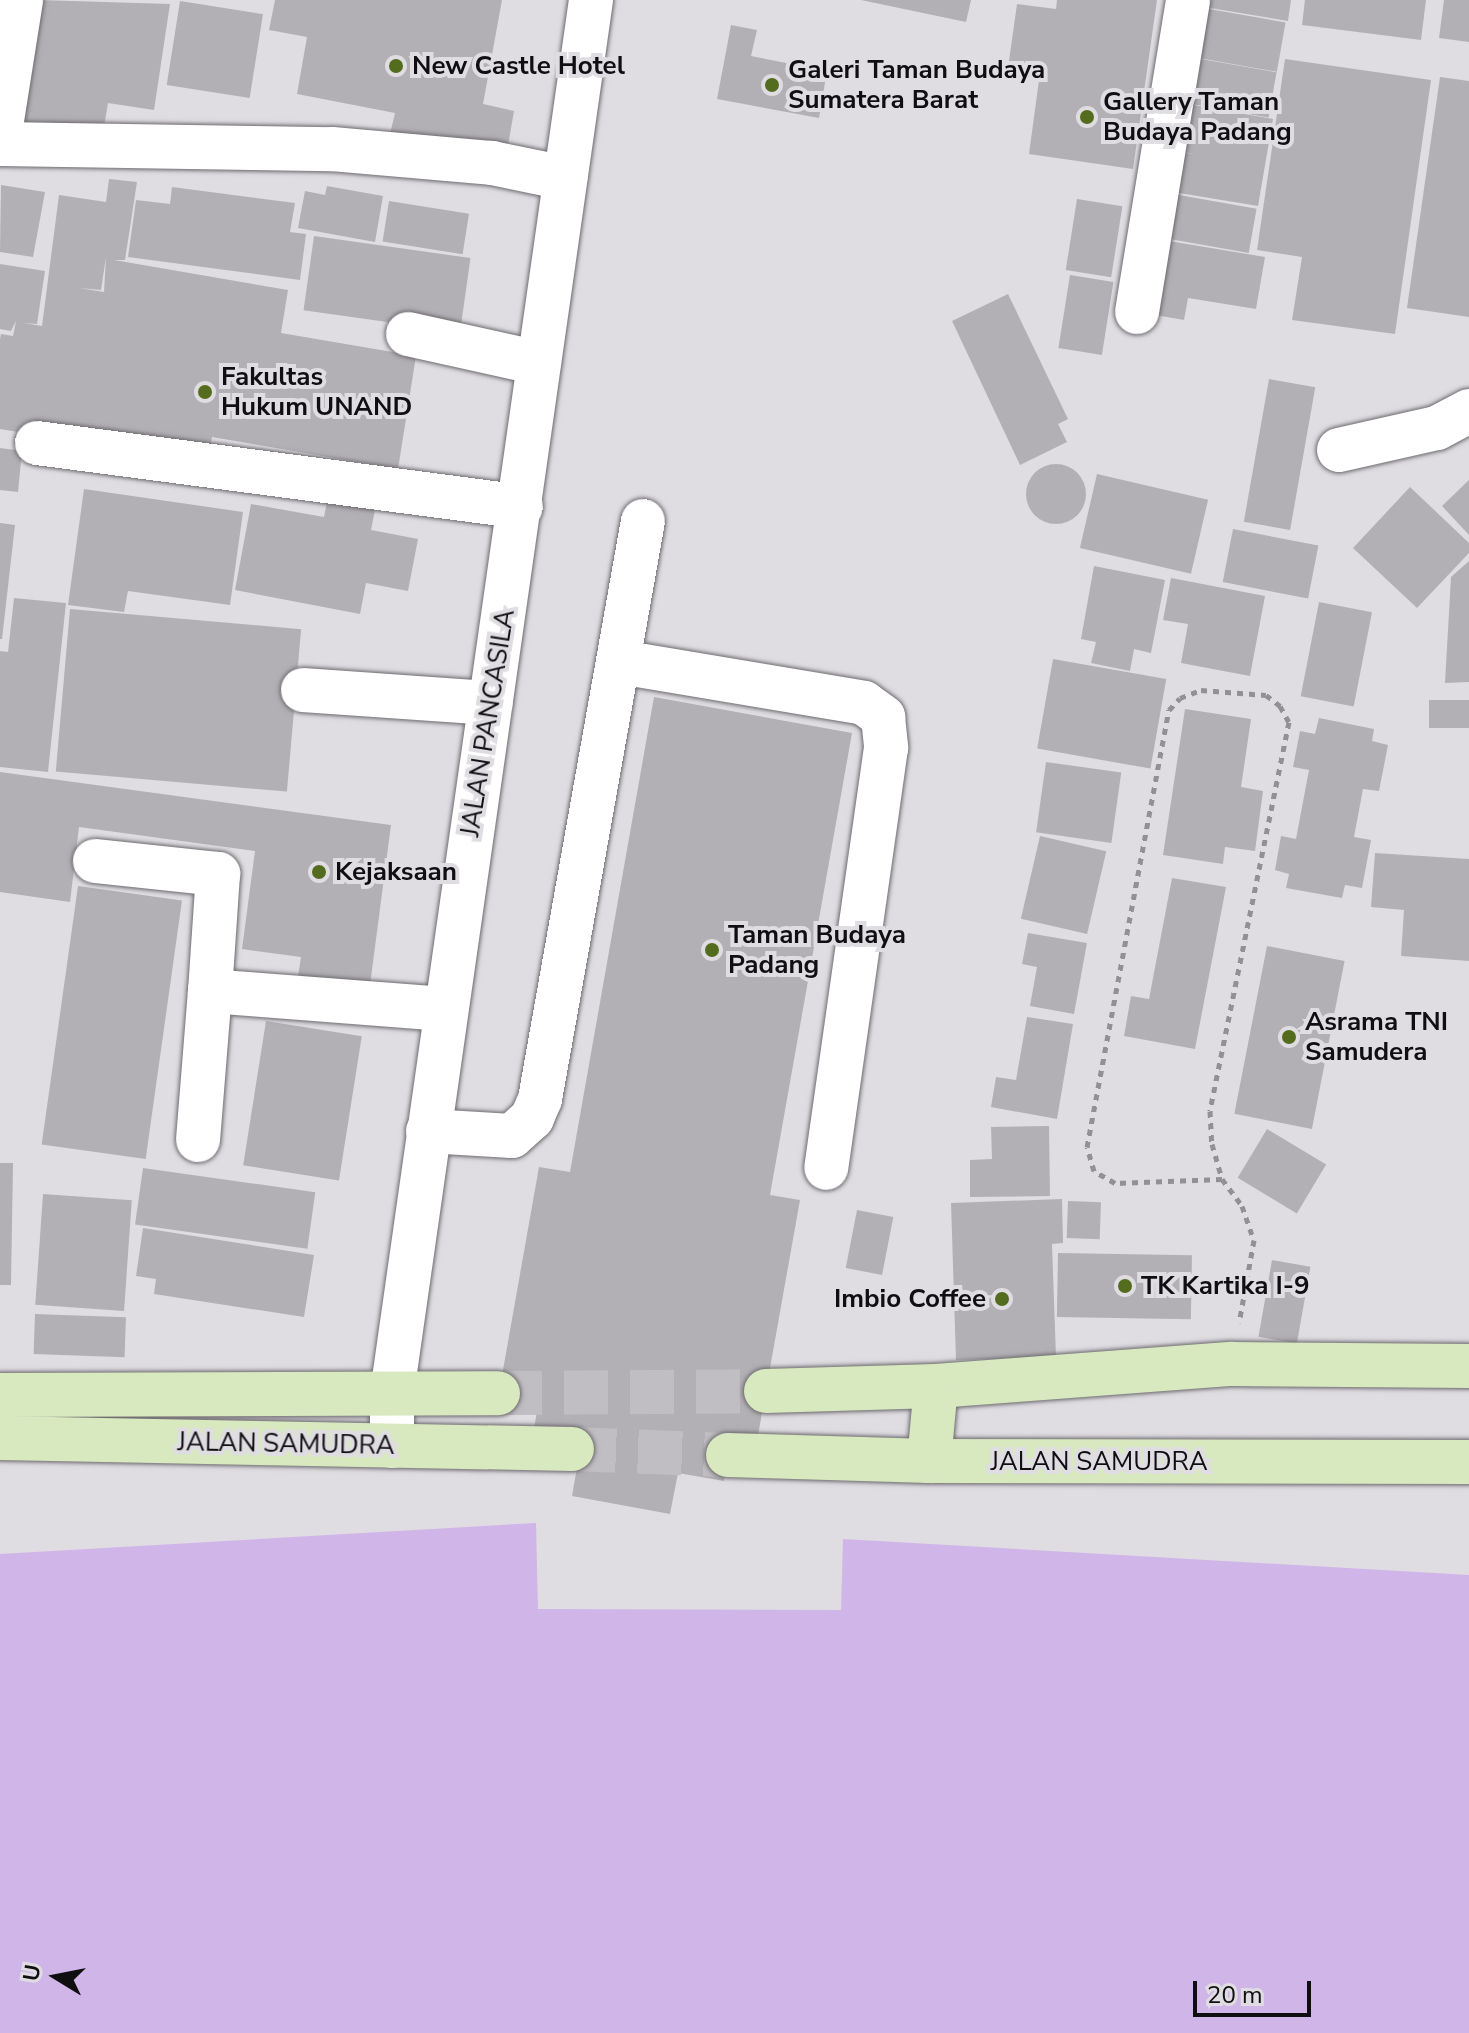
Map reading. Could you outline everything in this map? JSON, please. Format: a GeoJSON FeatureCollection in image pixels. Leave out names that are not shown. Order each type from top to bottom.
{"type":"FeatureCollection","features":[{"type":"Feature","properties":{"kind":"main road"},"geometry":{"type":"LineString","coordinates":[[766,1391],[936,1386],[1232,1364],[1469,1366]]}},
{"type":"Feature","properties":{"kind":"main road"},"geometry":{"type":"LineString","coordinates":[[929,1461],[936,1386]]}},
{"type":"Feature","properties":{"kind":"main road","name":"JALAN SAMUDRA"},"geometry":{"type":"LineString","coordinates":[[0,1395],[498,1393]]}},
{"type":"Feature","properties":{"kind":"main road","name":"JALAN SAMUDRA"},"geometry":{"type":"LineString","coordinates":[[0,1438],[572,1449]]}},
{"type":"Feature","properties":{"kind":"main road","name":"JALAN SAMUDRA"},"geometry":{"type":"LineString","coordinates":[[728,1455],[929,1461],[1469,1462]]}},
{"type":"Feature","properties":{"kind":"street"},"geometry":{"type":"LineString","coordinates":[[0,133],[21,0]]}},
{"type":"Feature","properties":{"kind":"street","name":"JALAN PANCASILA"},"geometry":{"type":"LineString","coordinates":[[392,1446],[392,1393],[428,1131],[521,507],[591,0]]}},
{"type":"Feature","properties":{"kind":"street"},"geometry":{"type":"LineString","coordinates":[[1137,312],[1188,0]]}},
{"type":"Feature","properties":{"kind":"street"},"geometry":{"type":"LineString","coordinates":[[0,144],[332,149],[492,163],[565,178]]}},
{"type":"Feature","properties":{"kind":"street"},"geometry":{"type":"LineString","coordinates":[[408,334],[539,363]]}},
{"type":"Feature","properties":{"kind":"street"},"geometry":{"type":"LineString","coordinates":[[1339,450],[1437,428],[1469,411]]}},
{"type":"Feature","properties":{"kind":"street"},"geometry":{"type":"LineString","coordinates":[[37,443],[521,507]]}},
{"type":"Feature","properties":{"kind":"street"},"geometry":{"type":"LineString","coordinates":[[428,1131],[512,1136],[536,1108],[620,662],[643,521]]}},
{"type":"Feature","properties":{"kind":"street"},"geometry":{"type":"LineString","coordinates":[[620,662],[864,703],[883,717],[886,748],[826,1168]]}},
{"type":"Feature","properties":{"kind":"street"},"geometry":{"type":"LineString","coordinates":[[303,690],[491,703]]}},
{"type":"Feature","properties":{"kind":"street"},"geometry":{"type":"LineString","coordinates":[[95,861],[218,874],[198,1140]]}},
{"type":"Feature","properties":{"kind":"street"},"geometry":{"type":"LineString","coordinates":[[210,991],[445,1009]]}},
{"type":"Feature","properties":{"kind":"path"},"geometry":{"type":"LineString","coordinates":[[1222,1179],[1115,1183],[1094,1171],[1087,1147],[1169,710],[1180,698],[1201,690],[1266,695],[1280,706],[1289,722],[1210,1111],[1212,1144],[1222,1179],[1242,1206],[1254,1240],[1232,1364]]}},
{"type":"Feature","properties":{"kind":"shaded area"},"geometry":{"type":"Polygon","coordinates":[[[536,1523],[538,1609],[841,1610],[843,1539],[1469,1575],[1469,2033],[0,2033],[0,1554],[536,1523]]]}},
{"type":"Feature","properties":{"kind":"building"},"geometry":{"type":"Polygon","coordinates":[[[39,0],[170,4],[154,110],[108,103],[103,133],[21,121],[39,0]]]}},
{"type":"Feature","properties":{"kind":"building","name":"New Castle Hotel"},"geometry":{"type":"Polygon","coordinates":[[[275,0],[502,0],[483,104],[514,111],[506,157],[390,134],[395,113],[297,94],[307,37],[269,30],[275,0]]]}},
{"type":"Feature","properties":{"kind":"building"},"geometry":{"type":"Polygon","coordinates":[[[861,0],[971,0],[966,22],[861,0]]]}},
{"type":"Feature","properties":{"kind":"building","name":"Gallery Taman Budaya Padang"},"geometry":{"type":"Polygon","coordinates":[[[1057,0],[1157,0],[1133,169],[1029,154],[1039,80],[1007,75],[1017,4],[1056,9],[1057,0]]]}},
{"type":"Feature","properties":{"kind":"building"},"geometry":{"type":"Polygon","coordinates":[[[1193,0],[1291,0],[1288,21],[1192,5],[1193,0]]]}},
{"type":"Feature","properties":{"kind":"building"},"geometry":{"type":"Polygon","coordinates":[[[1305,0],[1426,0],[1421,40],[1302,25],[1305,0]]]}},
{"type":"Feature","properties":{"kind":"building"},"geometry":{"type":"Polygon","coordinates":[[[1444,0],[1469,0],[1469,42],[1439,38],[1444,0]]]}},
{"type":"Feature","properties":{"kind":"building"},"geometry":{"type":"Polygon","coordinates":[[[180,1],[263,14],[250,98],[167,85],[180,1]]]}},
{"type":"Feature","properties":{"kind":"building"},"geometry":{"type":"Polygon","coordinates":[[[1192,6],[1286,22],[1277,72],[1183,55],[1192,6]]]}},
{"type":"Feature","properties":{"kind":"building","name":"Galeri Taman Budaya Sumatera Barat"},"geometry":{"type":"Polygon","coordinates":[[[731,25],[757,30],[751,56],[827,71],[819,118],[717,99],[731,25]]]}},
{"type":"Feature","properties":{"kind":"building"},"geometry":{"type":"Polygon","coordinates":[[[1184,56],[1277,72],[1269,118],[1176,101],[1184,56]]]}},
{"type":"Feature","properties":{"kind":"building"},"geometry":{"type":"Polygon","coordinates":[[[1285,59],[1431,80],[1395,334],[1292,320],[1302,257],[1257,250],[1285,59]]]}},
{"type":"Feature","properties":{"kind":"building"},"geometry":{"type":"Polygon","coordinates":[[[1440,77],[1469,81],[1469,317],[1407,308],[1440,77]]]}},
{"type":"Feature","properties":{"kind":"building"},"geometry":{"type":"Polygon","coordinates":[[[1176,102],[1273,119],[1258,206],[1161,190],[1168,151],[1194,154],[1168,149],[1176,102]]]}},
{"type":"Feature","properties":{"kind":"building","name":"Fakultas Hukum UNAND"},"geometry":{"type":"Polygon","coordinates":[[[109,179],[137,182],[125,260],[114,260],[288,290],[281,333],[416,356],[398,469],[212,437],[210,448],[139,452],[0,429],[0,339],[1,334],[13,336],[16,321],[11,331],[0,329],[0,264],[45,271],[37,324],[24,323],[42,326],[59,195],[106,202],[109,179]],[[106,257],[101,290],[79,288],[104,292],[106,257]]]}},
{"type":"Feature","properties":{"kind":"building"},"geometry":{"type":"Polygon","coordinates":[[[1,185],[45,192],[33,257],[0,252],[1,185]]]}},
{"type":"Feature","properties":{"kind":"building"},"geometry":{"type":"Polygon","coordinates":[[[327,186],[383,196],[375,242],[298,228],[305,191],[325,195],[327,186]]]}},
{"type":"Feature","properties":{"kind":"building"},"geometry":{"type":"Polygon","coordinates":[[[172,187],[295,203],[290,232],[306,234],[300,280],[128,257],[136,200],[170,204],[172,187]]]}},
{"type":"Feature","properties":{"kind":"building"},"geometry":{"type":"Polygon","coordinates":[[[1162,192],[1257,209],[1249,253],[1154,236],[1162,192]]]}},
{"type":"Feature","properties":{"kind":"building"},"geometry":{"type":"Polygon","coordinates":[[[1077,199],[1122,206],[1111,277],[1066,270],[1077,199]]]}},
{"type":"Feature","properties":{"kind":"building"},"geometry":{"type":"Polygon","coordinates":[[[389,201],[469,214],[463,254],[383,241],[389,201]]]}},
{"type":"Feature","properties":{"kind":"building"},"geometry":{"type":"Polygon","coordinates":[[[314,236],[470,258],[460,332],[304,310],[314,236]]]}},
{"type":"Feature","properties":{"kind":"building"},"geometry":{"type":"Polygon","coordinates":[[[1157,239],[1265,257],[1256,309],[1188,298],[1184,320],[1144,313],[1157,239]]]}},
{"type":"Feature","properties":{"kind":"building"},"geometry":{"type":"Polygon","coordinates":[[[1070,275],[1113,282],[1102,355],[1058,348],[1070,275]]]}},
{"type":"Feature","properties":{"kind":"building"},"geometry":{"type":"Polygon","coordinates":[[[1008,294],[1068,419],[1058,424],[1067,442],[1020,465],[952,321],[1008,294]]]}},
{"type":"Feature","properties":{"kind":"building"},"geometry":{"type":"Polygon","coordinates":[[[1269,379],[1315,387],[1290,530],[1244,522],[1269,379]]]}},
{"type":"Feature","properties":{"kind":"building"},"geometry":{"type":"Polygon","coordinates":[[[0,448],[22,451],[18,492],[0,490],[0,448]]]}},
{"type":"Feature","properties":{"kind":"building"},"geometry":{"type":"Polygon","coordinates":[[[1056,464],[1067,466],[1077,473],[1084,483],[1084,505],[1077,515],[1067,522],[1056,524],[1045,522],[1035,515],[1028,505],[1026,494],[1028,483],[1035,473],[1045,466],[1056,464]]]}},
{"type":"Feature","properties":{"kind":"building"},"geometry":{"type":"Polygon","coordinates":[[[1097,474],[1208,500],[1191,574],[1080,548],[1097,474]]]}},
{"type":"Feature","properties":{"kind":"building"},"geometry":{"type":"Polygon","coordinates":[[[1469,480],[1469,535],[1442,506],[1469,480]]]}},
{"type":"Feature","properties":{"kind":"building"},"geometry":{"type":"Polygon","coordinates":[[[330,486],[378,495],[371,530],[418,539],[408,591],[366,583],[360,614],[235,590],[251,504],[324,517],[330,486]]]}},
{"type":"Feature","properties":{"kind":"building"},"geometry":{"type":"Polygon","coordinates":[[[1410,487],[1469,543],[1469,553],[1417,608],[1353,548],[1410,487]]]}},
{"type":"Feature","properties":{"kind":"building"},"geometry":{"type":"Polygon","coordinates":[[[84,489],[243,512],[230,605],[128,591],[124,612],[68,605],[84,489]]]}},
{"type":"Feature","properties":{"kind":"building"},"geometry":{"type":"Polygon","coordinates":[[[0,523],[15,525],[2,639],[0,639],[0,523]]]}},
{"type":"Feature","properties":{"kind":"building"},"geometry":{"type":"Polygon","coordinates":[[[1233,529],[1318,546],[1308,599],[1223,582],[1233,529]]]}},
{"type":"Feature","properties":{"kind":"building"},"geometry":{"type":"Polygon","coordinates":[[[1469,561],[1469,682],[1445,683],[1451,577],[1469,561]]]}},
{"type":"Feature","properties":{"kind":"building"},"geometry":{"type":"Polygon","coordinates":[[[1094,566],[1165,580],[1151,653],[1134,649],[1130,671],[1091,663],[1096,642],[1081,639],[1094,566]]]}},
{"type":"Feature","properties":{"kind":"building"},"geometry":{"type":"Polygon","coordinates":[[[1171,578],[1265,596],[1250,676],[1181,663],[1188,624],[1163,620],[1171,578]]]}},
{"type":"Feature","properties":{"kind":"building"},"geometry":{"type":"Polygon","coordinates":[[[14,598],[66,603],[48,772],[0,767],[0,651],[8,652],[14,598]]]}},
{"type":"Feature","properties":{"kind":"building"},"geometry":{"type":"Polygon","coordinates":[[[1319,602],[1372,612],[1354,707],[1301,696],[1319,602]]]}},
{"type":"Feature","properties":{"kind":"building"},"geometry":{"type":"Polygon","coordinates":[[[70,609],[301,629],[287,792],[56,771],[70,609]]]}},
{"type":"Feature","properties":{"kind":"building"},"geometry":{"type":"Polygon","coordinates":[[[1053,659],[1166,679],[1150,769],[1037,749],[1053,659]]]}},
{"type":"Feature","properties":{"kind":"building","name":"Taman Budaya Padang"},"geometry":{"type":"Polygon","coordinates":[[[654,697],[852,733],[770,1195],[800,1200],[757,1441],[731,1436],[724,1481],[678,1473],[670,1514],[572,1496],[580,1450],[532,1441],[538,1405],[498,1398],[539,1167],[570,1172],[654,697]]]}},
{"type":"Feature","properties":{"kind":"building"},"geometry":{"type":"Polygon","coordinates":[[[1429,700],[1469,700],[1469,728],[1429,728],[1429,700]]]}},
{"type":"Feature","properties":{"kind":"building"},"geometry":{"type":"Polygon","coordinates":[[[1185,709],[1251,719],[1241,787],[1263,791],[1255,851],[1225,847],[1223,864],[1163,855],[1185,709]]]}},
{"type":"Feature","properties":{"kind":"building"},"geometry":{"type":"Polygon","coordinates":[[[1319,718],[1374,729],[1372,741],[1388,745],[1379,791],[1363,789],[1354,837],[1371,840],[1362,888],[1345,885],[1342,898],[1286,888],[1289,874],[1275,870],[1281,836],[1296,839],[1309,770],[1293,767],[1300,731],[1315,734],[1319,718]]]}},
{"type":"Feature","properties":{"kind":"building"},"geometry":{"type":"Polygon","coordinates":[[[1046,762],[1121,773],[1111,843],[1036,832],[1046,762]]]}},
{"type":"Feature","properties":{"kind":"building","name":"Kejaksaan"},"geometry":{"type":"Polygon","coordinates":[[[0,772],[391,825],[370,985],[298,976],[301,957],[242,949],[255,851],[79,827],[70,902],[0,892],[0,772]]]}},
{"type":"Feature","properties":{"kind":"building"},"geometry":{"type":"Polygon","coordinates":[[[1040,836],[1106,851],[1087,934],[1021,919],[1040,836]]]}},
{"type":"Feature","properties":{"kind":"building"},"geometry":{"type":"Polygon","coordinates":[[[1375,853],[1469,859],[1469,961],[1401,956],[1404,910],[1371,907],[1375,853]]]}},
{"type":"Feature","properties":{"kind":"building"},"geometry":{"type":"Polygon","coordinates":[[[1172,878],[1226,887],[1195,1049],[1124,1036],[1131,996],[1149,999],[1172,878]]]}},
{"type":"Feature","properties":{"kind":"building"},"geometry":{"type":"Polygon","coordinates":[[[78,886],[182,901],[146,1159],[42,1144],[78,886]]]}},
{"type":"Feature","properties":{"kind":"building"},"geometry":{"type":"Polygon","coordinates":[[[1028,933],[1087,943],[1074,1014],[1030,1006],[1037,967],[1022,964],[1028,933]]]}},
{"type":"Feature","properties":{"kind":"building","name":"Asrama TNI Samudera"},"geometry":{"type":"Polygon","coordinates":[[[1267,946],[1345,961],[1312,1129],[1234,1114],[1267,946]]]}},
{"type":"Feature","properties":{"kind":"building"},"geometry":{"type":"Polygon","coordinates":[[[1027,1017],[1073,1024],[1057,1119],[991,1107],[996,1077],[1016,1080],[1027,1017]]]}},
{"type":"Feature","properties":{"kind":"building"},"geometry":{"type":"Polygon","coordinates":[[[266,1021],[362,1036],[339,1180],[243,1165],[266,1021]]]}},
{"type":"Feature","properties":{"kind":"building"},"geometry":{"type":"Polygon","coordinates":[[[1049,1126],[1050,1196],[970,1197],[970,1160],[992,1159],[991,1127],[1049,1126]]]}},
{"type":"Feature","properties":{"kind":"building","name":"Asrama TNI Samudera"},"geometry":{"type":"Polygon","coordinates":[[[1267,1129],[1326,1165],[1297,1213],[1238,1178],[1267,1129]]]}},
{"type":"Feature","properties":{"kind":"building"},"geometry":{"type":"Polygon","coordinates":[[[0,1163],[13,1163],[11,1285],[0,1285],[0,1163]]]}},
{"type":"Feature","properties":{"kind":"building"},"geometry":{"type":"Polygon","coordinates":[[[143,1168],[315,1192],[307,1249],[135,1224],[143,1168]]]}},
{"type":"Feature","properties":{"kind":"building"},"geometry":{"type":"Polygon","coordinates":[[[43,1194],[132,1200],[124,1311],[35,1305],[43,1194]]]}},
{"type":"Feature","properties":{"kind":"building"},"geometry":{"type":"Polygon","coordinates":[[[1062,1199],[1063,1243],[1052,1244],[1056,1357],[956,1360],[951,1203],[1062,1199]]]}},
{"type":"Feature","properties":{"kind":"building","name":"TK Kartika I-9"},"geometry":{"type":"Polygon","coordinates":[[[1068,1201],[1101,1202],[1100,1239],[1067,1238],[1068,1201]]]}},
{"type":"Feature","properties":{"kind":"building"},"geometry":{"type":"Polygon","coordinates":[[[857,1210],[893,1217],[882,1275],[846,1268],[857,1210]]]}},
{"type":"Feature","properties":{"kind":"building"},"geometry":{"type":"Polygon","coordinates":[[[143,1228],[314,1255],[304,1317],[154,1294],[156,1279],[136,1276],[143,1228]]]}},
{"type":"Feature","properties":{"kind":"building","name":"TK Kartika I-9"},"geometry":{"type":"Polygon","coordinates":[[[1058,1253],[1192,1255],[1191,1319],[1057,1317],[1058,1253]]]}},
{"type":"Feature","properties":{"kind":"building"},"geometry":{"type":"Polygon","coordinates":[[[1272,1260],[1310,1267],[1297,1344],[1258,1337],[1272,1260]]]}},
{"type":"Feature","properties":{"kind":"building"},"geometry":{"type":"Polygon","coordinates":[[[35,1314],[126,1317],[125,1357],[34,1354],[35,1314]]]}},
{"type":"Feature","properties":{"kind":"tunnel"},"geometry":{"type":"LineString","coordinates":[[498,1393],[766,1391]]}},
{"type":"Feature","properties":{"kind":"tunnel"},"geometry":{"type":"LineString","coordinates":[[572,1449],[728,1455]]}},
{"type":"Feature","properties":{"kind":"place","name":"New Castle Hotel"},"geometry":{"type":"Point","coordinates":[396,66]}},
{"type":"Feature","properties":{"kind":"place","name":"Galeri Taman Budaya Sumatera Barat"},"geometry":{"type":"Point","coordinates":[772,85]}},
{"type":"Feature","properties":{"kind":"place","name":"Gallery Taman Budaya Padang"},"geometry":{"type":"Point","coordinates":[1087,117]}},
{"type":"Feature","properties":{"kind":"place","name":"Fakultas Hukum UNAND"},"geometry":{"type":"Point","coordinates":[205,392]}},
{"type":"Feature","properties":{"kind":"place","name":"Kejaksaan"},"geometry":{"type":"Point","coordinates":[319,872]}},
{"type":"Feature","properties":{"kind":"place","name":"Taman Budaya Padang"},"geometry":{"type":"Point","coordinates":[712,950]}},
{"type":"Feature","properties":{"kind":"place","name":"Asrama TNI Samudera"},"geometry":{"type":"Point","coordinates":[1289,1037]}},
{"type":"Feature","properties":{"kind":"place","name":"TK Kartika I-9"},"geometry":{"type":"Point","coordinates":[1125,1286]}},
{"type":"Feature","properties":{"kind":"place","name":"Imbio Coffee"},"geometry":{"type":"Point","coordinates":[1002,1299]}}]}
